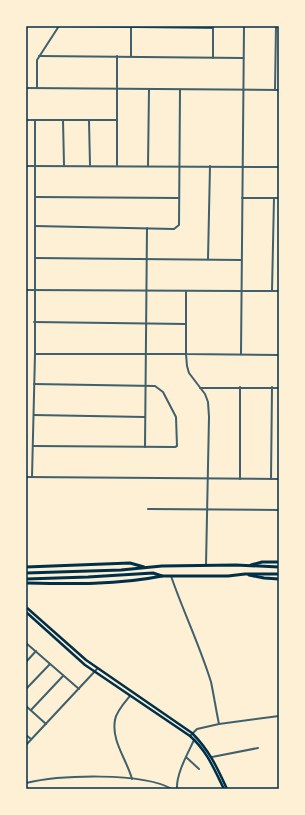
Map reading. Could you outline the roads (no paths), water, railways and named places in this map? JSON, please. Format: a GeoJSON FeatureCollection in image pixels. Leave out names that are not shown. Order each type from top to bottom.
{"type":"FeatureCollection","features":[{"type":"Feature","properties":{"kind":"main road"},"geometry":{"type":"LineString","coordinates":[[248,566],[262,562],[279,562]]}},
{"type":"Feature","properties":{"kind":"main road"},"geometry":{"type":"LineString","coordinates":[[26,567],[130,563],[144,567]]}},
{"type":"Feature","properties":{"kind":"main road"},"geometry":{"type":"LineString","coordinates":[[26,573],[121,570],[144,567],[248,566],[279,568]]}},
{"type":"Feature","properties":{"kind":"main road"},"geometry":{"type":"LineString","coordinates":[[26,579],[152,573],[162,576]]}},
{"type":"Feature","properties":{"kind":"main road"},"geometry":{"type":"LineString","coordinates":[[245,574],[279,580]]}},
{"type":"Feature","properties":{"kind":"main road"},"geometry":{"type":"LineString","coordinates":[[27,584],[105,582],[148,579],[162,576],[279,574]]}},
{"type":"Feature","properties":{"kind":"main road"},"geometry":{"type":"LineString","coordinates":[[26,607],[97,669],[192,733],[203,744],[212,757],[227,789]]}},
{"type":"Feature","properties":{"kind":"main road"},"geometry":{"type":"LineString","coordinates":[[26,612],[95,672],[190,736],[204,750],[211,761],[224,789]]}},
{"type":"Feature","properties":{"kind":"street"},"geometry":{"type":"LineString","coordinates":[[37,88],[36,67],[39,56],[59,26],[213,27],[213,58]]}},
{"type":"Feature","properties":{"kind":"street"},"geometry":{"type":"LineString","coordinates":[[131,26],[131,56]]}},
{"type":"Feature","properties":{"kind":"street"},"geometry":{"type":"LineString","coordinates":[[241,354],[244,26]]}},
{"type":"Feature","properties":{"kind":"street"},"geometry":{"type":"LineString","coordinates":[[275,90],[276,26]]}},
{"type":"Feature","properties":{"kind":"street"},"geometry":{"type":"LineString","coordinates":[[39,56],[243,58]]}},
{"type":"Feature","properties":{"kind":"street"},"geometry":{"type":"LineString","coordinates":[[117,56],[117,165]]}},
{"type":"Feature","properties":{"kind":"street"},"geometry":{"type":"LineString","coordinates":[[275,58],[279,59]]}},
{"type":"Feature","properties":{"kind":"street"},"geometry":{"type":"LineString","coordinates":[[26,88],[279,90]]}},
{"type":"Feature","properties":{"kind":"street"},"geometry":{"type":"LineString","coordinates":[[148,166],[149,89]]}},
{"type":"Feature","properties":{"kind":"street"},"geometry":{"type":"LineString","coordinates":[[35,226],[174,229],[177,227],[179,225],[180,90]]}},
{"type":"Feature","properties":{"kind":"street"},"geometry":{"type":"LineString","coordinates":[[26,120],[117,120]]}},
{"type":"Feature","properties":{"kind":"street"},"geometry":{"type":"LineString","coordinates":[[32,477],[35,354],[35,120]]}},
{"type":"Feature","properties":{"kind":"street"},"geometry":{"type":"LineString","coordinates":[[63,120],[64,165]]}},
{"type":"Feature","properties":{"kind":"street"},"geometry":{"type":"LineString","coordinates":[[90,120],[90,165]]}},
{"type":"Feature","properties":{"kind":"street"},"geometry":{"type":"LineString","coordinates":[[26,166],[117,165],[179,167],[279,167]]}},
{"type":"Feature","properties":{"kind":"street"},"geometry":{"type":"LineString","coordinates":[[208,259],[210,166]]}},
{"type":"Feature","properties":{"kind":"street"},"geometry":{"type":"LineString","coordinates":[[35,197],[178,198]]}},
{"type":"Feature","properties":{"kind":"street"},"geometry":{"type":"LineString","coordinates":[[242,198],[279,198]]}},
{"type":"Feature","properties":{"kind":"street"},"geometry":{"type":"LineString","coordinates":[[272,291],[274,198]]}},
{"type":"Feature","properties":{"kind":"street"},"geometry":{"type":"LineString","coordinates":[[145,447],[147,228]]}},
{"type":"Feature","properties":{"kind":"street"},"geometry":{"type":"LineString","coordinates":[[35,258],[241,260]]}},
{"type":"Feature","properties":{"kind":"street"},"geometry":{"type":"LineString","coordinates":[[26,290],[146,292],[279,291]]}},
{"type":"Feature","properties":{"kind":"street"},"geometry":{"type":"LineString","coordinates":[[186,292],[187,366],[189,373],[205,394],[208,402],[206,566]]}},
{"type":"Feature","properties":{"kind":"street"},"geometry":{"type":"LineString","coordinates":[[34,322],[186,324]]}},
{"type":"Feature","properties":{"kind":"street"},"geometry":{"type":"LineString","coordinates":[[35,354],[279,355]]}},
{"type":"Feature","properties":{"kind":"street"},"geometry":{"type":"LineString","coordinates":[[33,446],[177,446],[177,421],[175,413],[160,390],[155,386],[34,384]]}},
{"type":"Feature","properties":{"kind":"street"},"geometry":{"type":"LineString","coordinates":[[240,387],[240,479]]}},
{"type":"Feature","properties":{"kind":"street"},"geometry":{"type":"LineString","coordinates":[[200,388],[279,388]]}},
{"type":"Feature","properties":{"kind":"street"},"geometry":{"type":"LineString","coordinates":[[271,479],[272,388]]}},
{"type":"Feature","properties":{"kind":"street"},"geometry":{"type":"LineString","coordinates":[[34,415],[145,417]]}},
{"type":"Feature","properties":{"kind":"street"},"geometry":{"type":"LineString","coordinates":[[26,477],[279,479]]}},
{"type":"Feature","properties":{"kind":"street"},"geometry":{"type":"LineString","coordinates":[[148,509],[279,510]]}},
{"type":"Feature","properties":{"kind":"street"},"geometry":{"type":"LineString","coordinates":[[171,576],[207,671],[219,724]]}},
{"type":"Feature","properties":{"kind":"street"},"geometry":{"type":"LineString","coordinates":[[26,643],[79,689]]}},
{"type":"Feature","properties":{"kind":"street"},"geometry":{"type":"LineString","coordinates":[[26,662],[36,651]]}},
{"type":"Feature","properties":{"kind":"street"},"geometry":{"type":"LineString","coordinates":[[26,689],[50,664]]}},
{"type":"Feature","properties":{"kind":"street"},"geometry":{"type":"LineString","coordinates":[[26,745],[97,669]]}},
{"type":"Feature","properties":{"kind":"street"},"geometry":{"type":"LineString","coordinates":[[31,710],[63,676]]}},
{"type":"Feature","properties":{"kind":"street"},"geometry":{"type":"LineString","coordinates":[[130,696],[115,718],[115,728],[119,749],[129,768],[132,779]]}},
{"type":"Feature","properties":{"kind":"street"},"geometry":{"type":"LineString","coordinates":[[26,706],[46,724]]}},
{"type":"Feature","properties":{"kind":"street"},"geometry":{"type":"LineString","coordinates":[[190,736],[197,729],[219,724],[279,716]]}},
{"type":"Feature","properties":{"kind":"street"},"geometry":{"type":"LineString","coordinates":[[26,735],[31,740]]}},
{"type":"Feature","properties":{"kind":"street"},"geometry":{"type":"LineString","coordinates":[[177,789],[178,779],[194,740]]}},
{"type":"Feature","properties":{"kind":"street"},"geometry":{"type":"LineString","coordinates":[[212,757],[258,748]]}},
{"type":"Feature","properties":{"kind":"street"},"geometry":{"type":"LineString","coordinates":[[186,757],[199,769]]}},
{"type":"Feature","properties":{"kind":"street"},"geometry":{"type":"LineString","coordinates":[[26,783],[38,780],[76,776],[132,779],[156,783],[172,789]]}}]}
